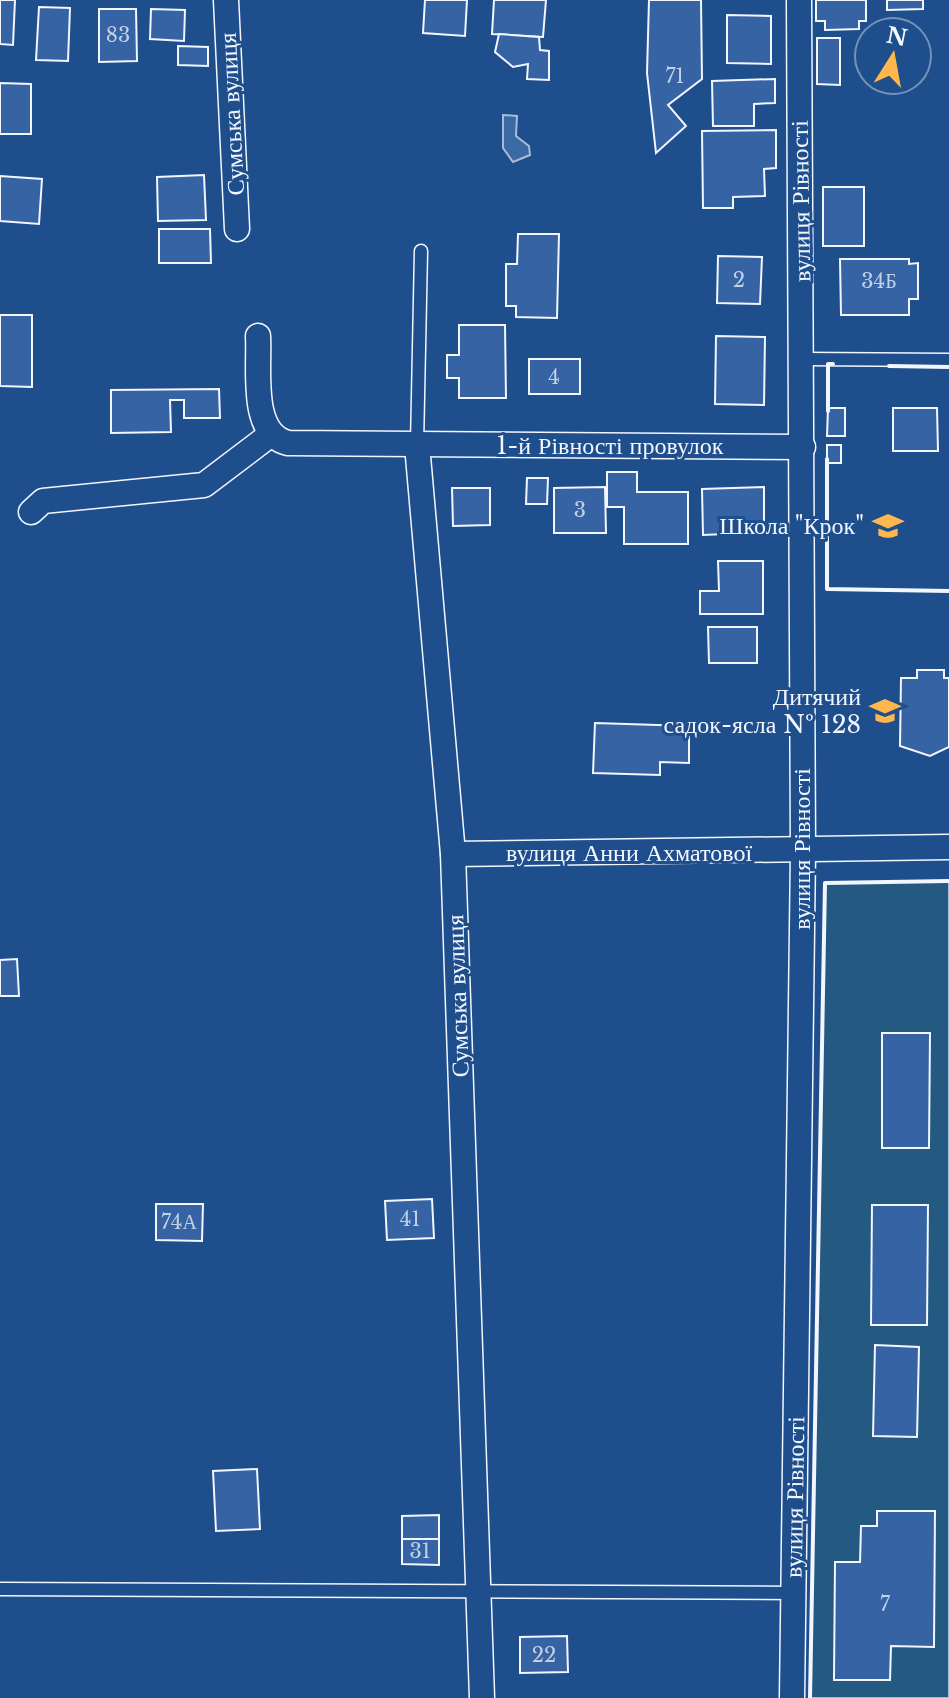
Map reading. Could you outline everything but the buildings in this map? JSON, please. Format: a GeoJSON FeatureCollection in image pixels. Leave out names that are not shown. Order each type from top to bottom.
{"type":"FeatureCollection","features":[{"type":"Feature","properties":{"kind":"street","name":"Сумська вулиця"},"geometry":{"type":"LineString","coordinates":[[226,0],[237,229]]}},
{"type":"Feature","properties":{"kind":"street","name":"вулиця Рівності"},"geometry":{"type":"LineString","coordinates":[[792,1698],[803,852],[799,0]]}},
{"type":"Feature","properties":{"kind":"street"},"geometry":{"type":"LineString","coordinates":[[258,336],[261,406],[270,435],[288,443],[417,445]]}},
{"type":"Feature","properties":{"kind":"street"},"geometry":{"type":"LineString","coordinates":[[31,512],[43,501],[204,485],[270,435]]}},
{"type":"Feature","properties":{"kind":"street","name":"Сумська вулиця"},"geometry":{"type":"LineString","coordinates":[[417,445],[453,854],[482,1698]]}},
{"type":"Feature","properties":{"kind":"street","name":"1-й Рівності провулок"},"geometry":{"type":"LineString","coordinates":[[417,445],[803,447]]}},
{"type":"Feature","properties":{"kind":"street","name":"вулиця Анни Ахматової"},"geometry":{"type":"LineString","coordinates":[[453,854],[803,852],[949,847]]}},
{"type":"Feature","properties":{"kind":"lane"},"geometry":{"type":"LineString","coordinates":[[417,445],[421,251]]}},
{"type":"Feature","properties":{"kind":"lane"},"geometry":{"type":"LineString","coordinates":[[803,359],[949,360]]}},
{"type":"Feature","properties":{"kind":"lane"},"geometry":{"type":"LineString","coordinates":[[0,1589],[480,1589],[794,1593]]}},
{"type":"Feature","properties":{"kind":"shaded area"},"geometry":{"type":"Polygon","coordinates":[[[503,115],[517,116],[516,136],[529,146],[530,155],[513,162],[503,148],[503,115]]]}},
{"type":"Feature","properties":{"kind":"shaded area"},"geometry":{"type":"Polygon","coordinates":[[[949,881],[949,1698],[810,1698],[825,883],[949,881]]]}},
{"type":"Feature","properties":{"kind":"wall"},"geometry":{"type":"LineString","coordinates":[[828,411],[828,364],[833,364]]}},
{"type":"Feature","properties":{"kind":"wall"},"geometry":{"type":"LineString","coordinates":[[889,366],[949,367]]}},
{"type":"Feature","properties":{"kind":"wall"},"geometry":{"type":"LineString","coordinates":[[827,459],[827,589],[949,591]]}},
{"type":"Feature","properties":{"kind":"wall"},"geometry":{"type":"LineString","coordinates":[[810,1698],[825,883],[949,881]]}},
{"type":"Feature","properties":{"kind":"place","name":"Школа \"Крок\""},"geometry":{"type":"Point","coordinates":[888,526]}},
{"type":"Feature","properties":{"kind":"place","name":"Дитячий садок-ясла № 128"},"geometry":{"type":"Point","coordinates":[885,711]}}]}
